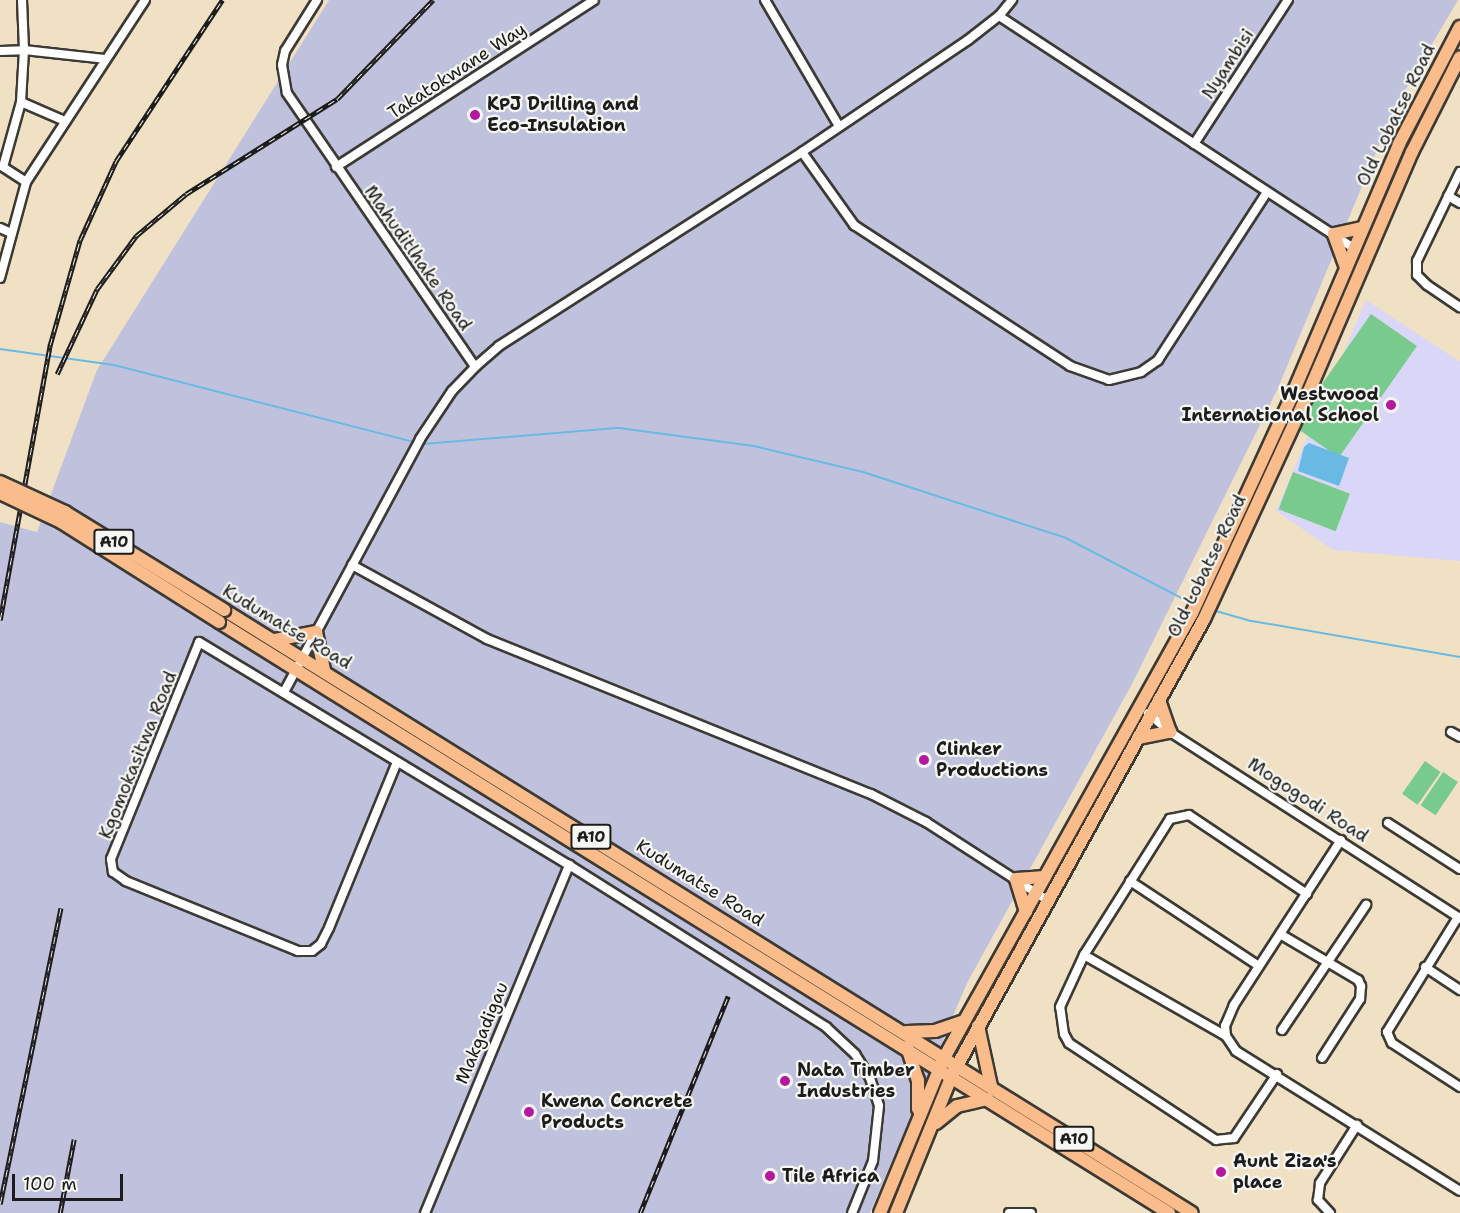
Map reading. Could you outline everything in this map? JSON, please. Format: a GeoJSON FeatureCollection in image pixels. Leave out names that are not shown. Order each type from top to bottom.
{"type":"FeatureCollection","features":[{"type":"Feature","properties":{"kind":"main road","name":"Old Lobatse Road"},"geometry":{"type":"LineString","coordinates":[[896,1213],[955,1070],[1042,896],[1138,738],[1145,712],[1229,536],[1362,228],[1409,125],[1460,27]]}},
{"type":"Feature","properties":{"kind":"main road","name":"Old Lobatse Road"},"geometry":{"type":"LineString","coordinates":[[1145,712],[1159,700],[1240,543],[1412,152],[1460,57]]}},
{"type":"Feature","properties":{"kind":"main road"},"geometry":{"type":"LineString","coordinates":[[1346,266],[1334,234],[1362,228]]}},
{"type":"Feature","properties":{"kind":"main road"},"geometry":{"type":"LineString","coordinates":[[1358,273],[1353,248],[1371,245]]}},
{"type":"Feature","properties":{"kind":"main road","name":"Kudumatse Road"},"geometry":{"type":"LineString","coordinates":[[0,482],[65,512],[275,640],[906,1032],[942,1063]]}},
{"type":"Feature","properties":{"kind":"main road","name":"Kudumatse Road"},"geometry":{"type":"LineString","coordinates":[[0,493],[61,522],[295,671],[907,1047],[991,1086],[1192,1213]]}},
{"type":"Feature","properties":{"kind":"main road"},"geometry":{"type":"LineString","coordinates":[[275,640],[316,632],[324,671]]}},
{"type":"Feature","properties":{"kind":"main road"},"geometry":{"type":"LineString","coordinates":[[1138,738],[1170,732],[1159,700]]}},
{"type":"Feature","properties":{"kind":"main road"},"geometry":{"type":"LineString","coordinates":[[880,1213],[918,1116],[964,1021],[1026,912],[1042,896],[1045,878],[1145,712]]}},
{"type":"Feature","properties":{"kind":"main road"},"geometry":{"type":"LineString","coordinates":[[1026,912],[1016,879],[1045,878]]}},
{"type":"Feature","properties":{"kind":"main road"},"geometry":{"type":"LineString","coordinates":[[906,1032],[935,1031],[964,1021]]}},
{"type":"Feature","properties":{"kind":"main road"},"geometry":{"type":"LineString","coordinates":[[978,1026],[991,1086]]}},
{"type":"Feature","properties":{"kind":"main road"},"geometry":{"type":"LineString","coordinates":[[907,1047],[918,1080],[918,1116]]}},
{"type":"Feature","properties":{"kind":"main road","name":"Kudumatse Road"},"geometry":{"type":"LineString","coordinates":[[955,1070],[987,1099],[1169,1213]]}},
{"type":"Feature","properties":{"kind":"main road"},"geometry":{"type":"LineString","coordinates":[[929,1131],[957,1106],[987,1099]]}},
{"type":"Feature","properties":{"kind":"street"},"geometry":{"type":"LineString","coordinates":[[22,0],[24,50],[21,102],[1,166],[26,182]]}},
{"type":"Feature","properties":{"kind":"street"},"geometry":{"type":"LineString","coordinates":[[0,278],[26,182],[145,0]]}},
{"type":"Feature","properties":{"kind":"street","name":"Mahuditlhake Road"},"geometry":{"type":"LineString","coordinates":[[317,0],[285,51],[283,80],[300,116],[476,366]]}},
{"type":"Feature","properties":{"kind":"street","name":"Takatokwane Way"},"geometry":{"type":"LineString","coordinates":[[336,167],[594,0]]}},
{"type":"Feature","properties":{"kind":"street"},"geometry":{"type":"LineString","coordinates":[[765,0],[839,126]]}},
{"type":"Feature","properties":{"kind":"street"},"geometry":{"type":"LineString","coordinates":[[284,692],[420,439],[452,391],[476,366],[499,346],[802,152],[999,16],[1012,0]]}},
{"type":"Feature","properties":{"kind":"street","name":"Nyambisi"},"geometry":{"type":"LineString","coordinates":[[1194,144],[1288,0]]}},
{"type":"Feature","properties":{"kind":"street"},"geometry":{"type":"LineString","coordinates":[[999,16],[1353,248]]}},
{"type":"Feature","properties":{"kind":"street"},"geometry":{"type":"LineString","coordinates":[[0,51],[24,50],[105,59]]}},
{"type":"Feature","properties":{"kind":"street"},"geometry":{"type":"LineString","coordinates":[[21,102],[65,121]]}},
{"type":"Feature","properties":{"kind":"street"},"geometry":{"type":"LineString","coordinates":[[802,152],[854,225],[1070,366],[1109,380],[1141,372],[1158,360],[1267,192]]}},
{"type":"Feature","properties":{"kind":"street"},"geometry":{"type":"LineString","coordinates":[[1460,172],[1418,261],[1418,275],[1460,307]]}},
{"type":"Feature","properties":{"kind":"street"},"geometry":{"type":"LineString","coordinates":[[1448,196],[1460,203]]}},
{"type":"Feature","properties":{"kind":"street"},"geometry":{"type":"LineString","coordinates":[[0,228],[11,233]]}},
{"type":"Feature","properties":{"kind":"street"},"geometry":{"type":"LineString","coordinates":[[352,565],[487,639],[871,794],[926,822],[1042,896]]}},
{"type":"Feature","properties":{"kind":"street","name":"Kgomokasitwa Road"},"geometry":{"type":"LineString","coordinates":[[199,642],[284,692],[397,762],[329,928],[321,944],[312,951],[287,946],[126,882],[113,872],[111,859],[199,642]]}},
{"type":"Feature","properties":{"kind":"street","name":"Mogogodi Road"},"geometry":{"type":"LineString","coordinates":[[1145,712],[1170,732],[1459,917]]}},
{"type":"Feature","properties":{"kind":"street"},"geometry":{"type":"LineString","coordinates":[[1451,732],[1460,737]]}},
{"type":"Feature","properties":{"kind":"street"},"geometry":{"type":"LineString","coordinates":[[397,762],[569,865],[826,1027],[855,1054],[870,1078],[879,1106],[873,1161],[852,1213]]}},
{"type":"Feature","properties":{"kind":"street"},"geometry":{"type":"LineString","coordinates":[[1277,1074],[1234,1138],[1216,1140],[1069,1043],[1064,1034],[1060,1007],[1084,955],[1170,819],[1189,814],[1307,894]]}},
{"type":"Feature","properties":{"kind":"street"},"geometry":{"type":"LineString","coordinates":[[1388,823],[1459,867]]}},
{"type":"Feature","properties":{"kind":"street"},"geometry":{"type":"LineString","coordinates":[[1226,1036],[1231,1011],[1341,840]]}},
{"type":"Feature","properties":{"kind":"street","name":"Makgadigau"},"geometry":{"type":"LineString","coordinates":[[425,1213],[569,865]]}},
{"type":"Feature","properties":{"kind":"street"},"geometry":{"type":"LineString","coordinates":[[1130,881],[1259,966]]}},
{"type":"Feature","properties":{"kind":"street"},"geometry":{"type":"LineString","coordinates":[[1282,1030],[1366,905]]}},
{"type":"Feature","properties":{"kind":"street"},"geometry":{"type":"LineString","coordinates":[[1459,917],[1388,1026],[1388,1039],[1460,1087]]}},
{"type":"Feature","properties":{"kind":"street"},"geometry":{"type":"LineString","coordinates":[[1280,934],[1358,981],[1361,993],[1322,1058]]}},
{"type":"Feature","properties":{"kind":"street"},"geometry":{"type":"LineString","coordinates":[[1084,955],[1226,1036],[1236,1050],[1460,1191]]}},
{"type":"Feature","properties":{"kind":"street"},"geometry":{"type":"LineString","coordinates":[[1425,967],[1460,990]]}},
{"type":"Feature","properties":{"kind":"street"},"geometry":{"type":"LineString","coordinates":[[1330,1213],[1318,1200],[1320,1183],[1357,1125]]}},
{"type":"Feature","properties":{"kind":"street"},"geometry":{"type":"LineString","coordinates":[[1009,1213],[1031,1213]]}},
{"type":"Feature","properties":{"kind":"shaded area"},"geometry":{"type":"Polygon","coordinates":[[[329,0],[1458,0],[1395,107],[1278,388],[1132,684],[967,983],[870,1213],[0,1213],[0,522],[37,532],[97,370],[329,0]]]}},
{"type":"Feature","properties":{"kind":"shaded area","name":"Westwood International School"},"geometry":{"type":"Polygon","coordinates":[[[1366,300],[1460,362],[1460,561],[1333,550],[1276,511],[1366,300]]]}},
{"type":"Feature","properties":{"kind":"green space"},"geometry":{"type":"Polygon","coordinates":[[[1371,314],[1417,346],[1339,458],[1293,425],[1371,314]]]}},
{"type":"Feature","properties":{"kind":"green space"},"geometry":{"type":"Polygon","coordinates":[[[1293,472],[1350,494],[1336,531],[1279,509],[1293,472]]]}},
{"type":"Feature","properties":{"kind":"green space"},"geometry":{"type":"Polygon","coordinates":[[[1425,761],[1441,772],[1418,805],[1402,794],[1425,761]]]}},
{"type":"Feature","properties":{"kind":"green space"},"geometry":{"type":"Polygon","coordinates":[[[1443,772],[1458,782],[1436,815],[1421,805],[1443,772]]]}},
{"type":"Feature","properties":{"kind":"water"},"geometry":{"type":"Polygon","coordinates":[[[1309,443],[1349,458],[1339,486],[1298,471],[1304,447],[1309,443]]]}},
{"type":"Feature","properties":{"kind":"waterway"},"geometry":{"type":"LineString","coordinates":[[0,349],[114,365],[413,442]]}},
{"type":"Feature","properties":{"kind":"waterway"},"geometry":{"type":"LineString","coordinates":[[423,444],[619,428],[754,446],[863,472],[1066,538],[1183,599]]}},
{"type":"Feature","properties":{"kind":"waterway"},"geometry":{"type":"LineString","coordinates":[[1216,611],[1252,621],[1460,657]]}},
{"type":"Feature","properties":{"kind":"railway"},"geometry":{"type":"LineString","coordinates":[[0,620],[50,345],[80,240],[116,161],[222,0]]}},
{"type":"Feature","properties":{"kind":"railway"},"geometry":{"type":"LineString","coordinates":[[57,374],[97,289],[136,236],[186,194],[337,99],[433,0]]}},
{"type":"Feature","properties":{"kind":"railway"},"geometry":{"type":"LineString","coordinates":[[0,1204],[61,908]]}},
{"type":"Feature","properties":{"kind":"railway"},"geometry":{"type":"LineString","coordinates":[[640,1213],[728,996]]}},
{"type":"Feature","properties":{"kind":"railway"},"geometry":{"type":"LineString","coordinates":[[60,1213],[74,1139]]}},
{"type":"Feature","properties":{"kind":"place","name":"KPJ Drilling and Eco-Insulation"},"geometry":{"type":"Point","coordinates":[475,115]}},
{"type":"Feature","properties":{"kind":"place","name":"Westwood International School"},"geometry":{"type":"Point","coordinates":[1391,405]}},
{"type":"Feature","properties":{"kind":"place","name":"Clinker Productions"},"geometry":{"type":"Point","coordinates":[924,760]}},
{"type":"Feature","properties":{"kind":"place","name":"Nata Timber Industries"},"geometry":{"type":"Point","coordinates":[785,1081]}},
{"type":"Feature","properties":{"kind":"place","name":"Kwena Concrete Products"},"geometry":{"type":"Point","coordinates":[529,1112]}},
{"type":"Feature","properties":{"kind":"place","name":"Aunt Ziza's place"},"geometry":{"type":"Point","coordinates":[1221,1172]}},
{"type":"Feature","properties":{"kind":"place","name":"Tile Africa"},"geometry":{"type":"Point","coordinates":[770,1176]}}]}
